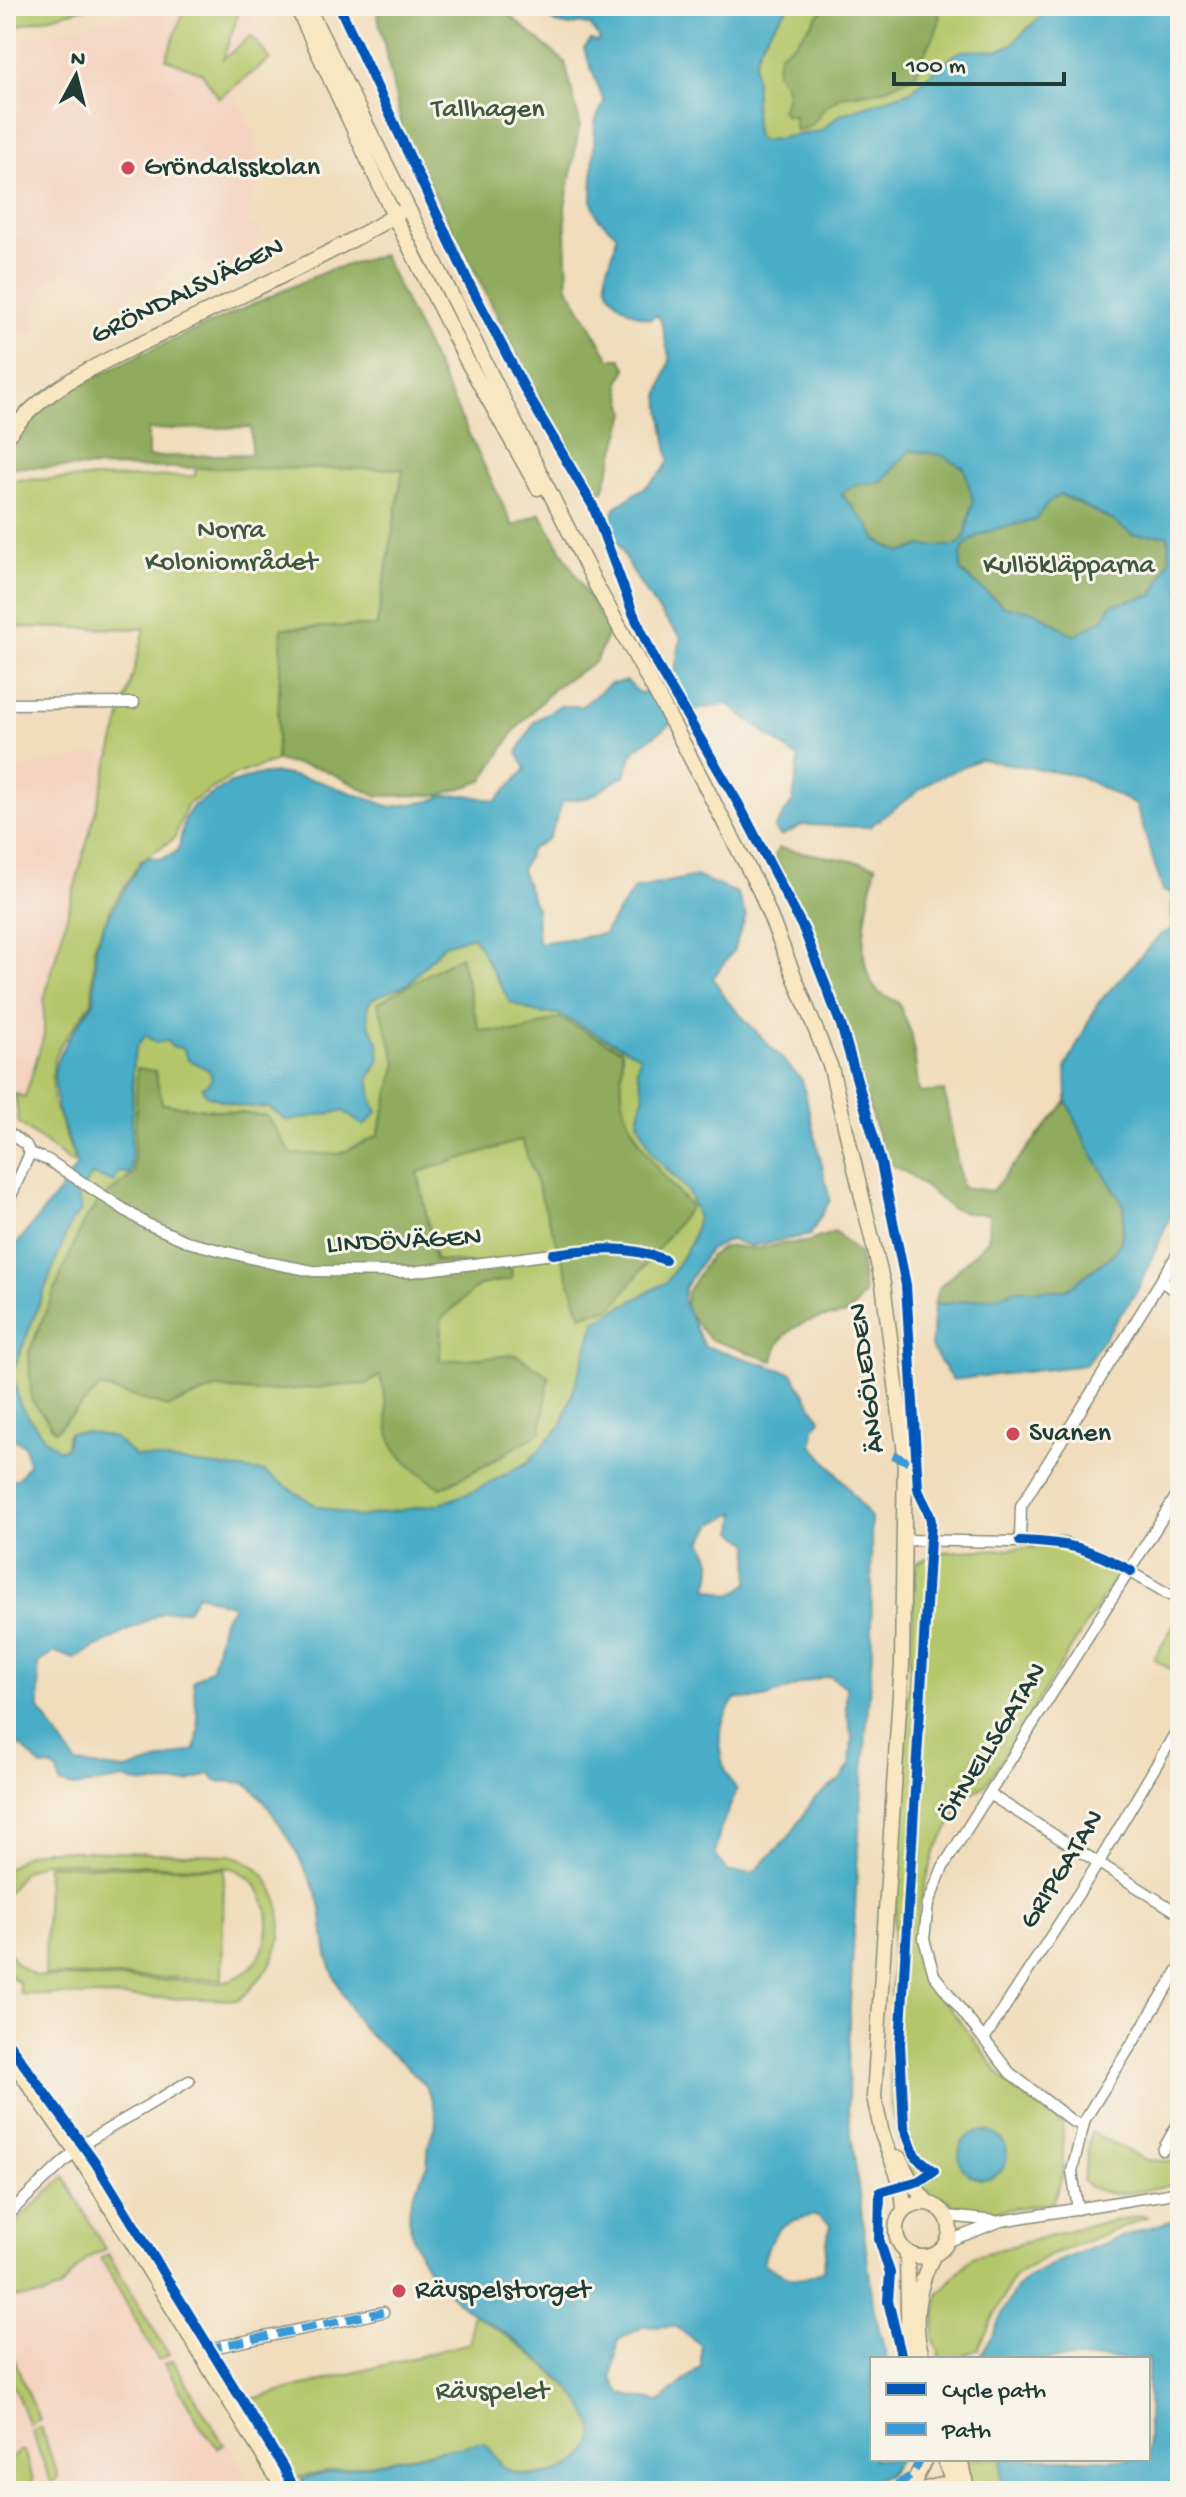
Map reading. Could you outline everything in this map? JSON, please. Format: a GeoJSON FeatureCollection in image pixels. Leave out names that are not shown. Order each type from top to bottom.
{"type":"FeatureCollection","features":[{"type":"Feature","properties":{"kind":"main road","name":"ÄNGÖLEDEN"},"geometry":{"type":"LineString","coordinates":[[297,6],[400,212],[760,891],[831,1068],[883,1284],[905,1454],[902,1663],[874,2097],[882,2134],[902,2187],[904,2210],[897,2220],[895,2232],[899,2244],[907,2253],[910,2356]]}},
{"type":"Feature","properties":{"kind":"main road","name":"ÄNGÖLEDEN"},"geometry":{"type":"LineString","coordinates":[[307,6],[400,212]]}},
{"type":"Feature","properties":{"kind":"main road","name":"GRÖNDALSVÄGEN"},"geometry":{"type":"LineString","coordinates":[[6,438],[14,426],[51,394],[99,364],[354,239],[400,212]]}},
{"type":"Feature","properties":{"kind":"main road"},"geometry":{"type":"LineString","coordinates":[[6,2052],[76,2151],[283,2488]]}},
{"type":"Feature","properties":{"kind":"main road","name":"ÄNGÖLEDEN"},"geometry":{"type":"LineString","coordinates":[[876,2081],[899,2158],[912,2183],[927,2202],[948,2216]]}},
{"type":"Feature","properties":{"kind":"main road"},"geometry":{"type":"LineString","coordinates":[[904,2210],[914,2203],[927,2202]]}},
{"type":"Feature","properties":{"kind":"main road"},"geometry":{"type":"LineString","coordinates":[[907,2253],[920,2258],[933,2256],[942,2250],[949,2241],[951,2228],[948,2216]]}},
{"type":"Feature","properties":{"kind":"main road"},"geometry":{"type":"LineString","coordinates":[[922,2357],[919,2347],[918,2292],[933,2256]]}},
{"type":"Feature","properties":{"kind":"main road"},"geometry":{"type":"LineString","coordinates":[[899,2491],[915,2480],[924,2461]]}},
{"type":"Feature","properties":{"kind":"main road"},"geometry":{"type":"LineString","coordinates":[[945,2461],[961,2486]]}},
{"type":"Feature","properties":{"kind":"main road"},"geometry":{"type":"LineString","coordinates":[[959,2461],[961,2486]]}},
{"type":"Feature","properties":{"kind":"main road"},"geometry":{"type":"LineString","coordinates":[[917,2491],[961,2486]]}},
{"type":"Feature","properties":{"kind":"street"},"geometry":{"type":"LineString","coordinates":[[6,704],[134,703]]}},
{"type":"Feature","properties":{"kind":"street","name":"LINDÖVÄGEN"},"geometry":{"type":"LineString","coordinates":[[6,1131],[26,1145],[30,1153],[145,1223],[191,1243],[271,1263],[313,1271],[411,1272],[553,1254]]}},
{"type":"Feature","properties":{"kind":"street"},"geometry":{"type":"LineString","coordinates":[[6,1207],[30,1153]]}},
{"type":"Feature","properties":{"kind":"street"},"geometry":{"type":"LineString","coordinates":[[1020,1541],[1021,1506],[1180,1250]]}},
{"type":"Feature","properties":{"kind":"street"},"geometry":{"type":"LineString","coordinates":[[1161,1281],[1180,1294]]}},
{"type":"Feature","properties":{"kind":"street","name":"ÖHNELLSGATAN"},"geometry":{"type":"LineString","coordinates":[[1083,2126],[1072,2121],[1010,2073],[934,1975],[924,1939],[928,1904],[943,1867],[1180,1490]]}},
{"type":"Feature","properties":{"kind":"street"},"geometry":{"type":"LineString","coordinates":[[904,1540],[1064,1543],[1084,1548],[1131,1571],[1180,1601]]}},
{"type":"Feature","properties":{"kind":"street","name":"GRIPGATAN"},"geometry":{"type":"LineString","coordinates":[[984,2039],[1099,1862],[1180,1725]]}},
{"type":"Feature","properties":{"kind":"street"},"geometry":{"type":"LineString","coordinates":[[989,1794],[1180,1914]]}},
{"type":"Feature","properties":{"kind":"street"},"geometry":{"type":"LineString","coordinates":[[1078,2209],[1072,2171],[1083,2126],[1180,1967]]}},
{"type":"Feature","properties":{"kind":"street"},"geometry":{"type":"LineString","coordinates":[[6,2216],[83,2144],[189,2081]]}},
{"type":"Feature","properties":{"kind":"street"},"geometry":{"type":"LineString","coordinates":[[1163,2150],[1180,2120]]}},
{"type":"Feature","properties":{"kind":"street"},"geometry":{"type":"LineString","coordinates":[[949,2241],[1001,2221],[1180,2192]]}},
{"type":"Feature","properties":{"kind":"street"},"geometry":{"type":"LineString","coordinates":[[948,2216],[1001,2221]]}},
{"type":"Feature","properties":{"kind":"street"},"geometry":{"type":"LineString","coordinates":[[198,2351],[383,2312]]}},
{"type":"Feature","properties":{"kind":"shaded area"},"geometry":{"type":"Polygon","coordinates":[[[167,6],[248,6],[273,59],[235,92],[244,117],[255,131],[261,181],[245,221],[263,228],[252,253],[213,271],[192,253],[160,280],[119,302],[99,281],[82,273],[66,273],[53,278],[42,291],[37,303],[36,332],[6,337],[6,125],[22,110],[22,38],[167,6]]]}},
{"type":"Feature","properties":{"kind":"shaded area"},"geometry":{"type":"Polygon","coordinates":[[[112,751],[44,1000],[44,1035],[25,1098],[6,1090],[6,771],[112,751]]]}},
{"type":"Feature","properties":{"kind":"shaded area"},"geometry":{"type":"Polygon","coordinates":[[[62,2164],[234,2452],[245,2476],[180,2491],[6,2491],[6,2216],[62,2164]]]}},
{"type":"Feature","properties":{"kind":"green space"},"geometry":{"type":"Polygon","coordinates":[[[6,6],[92,6],[6,29],[6,6]]]}},
{"type":"Feature","properties":{"kind":"green space"},"geometry":{"type":"Polygon","coordinates":[[[186,6],[212,9],[213,6],[241,6],[223,59],[251,36],[270,59],[219,98],[202,73],[166,59],[186,6]]]}},
{"type":"Feature","properties":{"kind":"green space","name":"Tallhagen"},"geometry":{"type":"Polygon","coordinates":[[[376,6],[509,6],[508,14],[565,62],[580,124],[565,207],[568,287],[610,359],[621,359],[627,369],[619,382],[626,413],[603,491],[589,492],[403,133],[376,6]]]}},
{"type":"Feature","properties":{"kind":"green space"},"geometry":{"type":"Polygon","coordinates":[[[790,6],[1051,6],[1012,44],[1000,50],[943,63],[911,91],[840,115],[820,131],[764,141],[757,138],[755,125],[756,56],[768,32],[790,6]]]}},
{"type":"Feature","properties":{"kind":"green space"},"geometry":{"type":"Polygon","coordinates":[[[826,6],[929,6],[940,15],[916,75],[882,90],[841,96],[825,107],[811,126],[796,131],[794,116],[786,116],[781,110],[787,94],[776,71],[780,53],[796,42],[826,6]]]}},
{"type":"Feature","properties":{"kind":"green space"},"geometry":{"type":"Polygon","coordinates":[[[383,255],[513,526],[540,513],[609,632],[595,662],[555,687],[515,730],[483,781],[440,795],[377,796],[323,769],[276,761],[282,628],[377,626],[403,469],[6,467],[6,452],[19,434],[46,408],[76,387],[329,270],[383,255]],[[251,427],[148,430],[148,457],[251,454],[251,427]]]}},
{"type":"Feature","properties":{"kind":"green space","name":"Kullökläpparna"},"geometry":{"type":"Polygon","coordinates":[[[910,450],[941,455],[964,468],[973,500],[965,537],[956,546],[921,546],[901,553],[877,540],[841,494],[854,485],[882,482],[910,450]]]}},
{"type":"Feature","properties":{"kind":"green space","name":"Norra Koloniområdet"},"geometry":{"type":"Polygon","coordinates":[[[196,468],[404,468],[377,626],[283,628],[276,761],[234,775],[187,805],[174,839],[141,860],[111,908],[94,947],[92,1002],[61,1044],[54,1060],[54,1104],[74,1159],[73,1164],[19,1123],[15,1094],[25,1097],[44,1035],[44,1000],[145,629],[6,627],[6,480],[195,476],[196,468]]]}},
{"type":"Feature","properties":{"kind":"green space","name":"Kullökläpparna"},"geometry":{"type":"Polygon","coordinates":[[[1059,494],[1112,520],[1133,535],[1168,535],[1170,558],[1154,595],[1111,605],[1104,618],[1075,636],[1036,612],[1003,606],[960,570],[962,551],[973,538],[1036,520],[1046,505],[1059,494]]]}},
{"type":"Feature","properties":{"kind":"green space"},"geometry":{"type":"Polygon","coordinates":[[[778,848],[876,865],[864,932],[866,967],[880,993],[898,1002],[912,1035],[919,1093],[944,1091],[962,1187],[992,1191],[1067,1101],[1088,1147],[1125,1207],[1121,1242],[1111,1256],[1066,1290],[1015,1290],[995,1297],[934,1305],[938,1289],[988,1240],[989,1214],[967,1213],[951,1208],[910,1175],[886,1161],[820,955],[775,857],[778,848]]]}},
{"type":"Feature","properties":{"kind":"green space"},"geometry":{"type":"Polygon","coordinates":[[[474,936],[510,1002],[537,1013],[558,1014],[641,1056],[637,1069],[644,1093],[638,1121],[652,1153],[688,1191],[698,1217],[691,1242],[667,1282],[596,1321],[562,1425],[528,1462],[475,1491],[439,1504],[359,1517],[317,1506],[264,1472],[134,1456],[114,1438],[67,1435],[66,1448],[58,1450],[44,1438],[20,1405],[12,1374],[71,1222],[82,1210],[77,1197],[92,1175],[114,1181],[118,1172],[131,1173],[133,1061],[137,1046],[146,1035],[150,1039],[167,1041],[183,1048],[188,1059],[209,1070],[212,1078],[206,1095],[239,1106],[270,1108],[287,1121],[343,1111],[364,1126],[372,1100],[369,1077],[375,1070],[378,1042],[368,1023],[368,1005],[373,998],[408,984],[444,945],[474,936]],[[460,956],[378,1003],[397,1063],[378,1136],[339,1154],[291,1154],[267,1116],[162,1104],[155,1071],[134,1174],[101,1199],[83,1223],[29,1352],[101,1387],[168,1407],[218,1387],[254,1392],[379,1376],[386,1389],[392,1443],[441,1488],[540,1432],[548,1376],[516,1355],[440,1362],[440,1319],[480,1285],[511,1279],[511,1268],[435,1260],[418,1172],[522,1139],[581,1314],[691,1206],[660,1171],[633,1128],[623,1101],[621,1050],[559,1018],[519,1032],[479,1030],[460,956]]]}},
{"type":"Feature","properties":{"kind":"green space"},"geometry":{"type":"Polygon","coordinates":[[[460,956],[479,1030],[519,1032],[559,1018],[622,1050],[622,1095],[633,1129],[660,1172],[691,1206],[612,1308],[581,1315],[522,1140],[418,1172],[435,1260],[511,1268],[512,1279],[480,1285],[441,1319],[440,1361],[516,1355],[549,1376],[541,1432],[441,1488],[408,1464],[393,1445],[379,1376],[367,1384],[254,1392],[218,1388],[168,1407],[101,1387],[55,1431],[31,1399],[29,1352],[83,1223],[101,1199],[134,1174],[137,1068],[155,1071],[162,1104],[267,1116],[291,1154],[339,1154],[378,1136],[397,1063],[378,1003],[460,956]]]}},
{"type":"Feature","properties":{"kind":"green space"},"geometry":{"type":"Polygon","coordinates":[[[835,1232],[860,1255],[864,1294],[849,1314],[812,1320],[791,1330],[777,1348],[773,1361],[709,1339],[685,1309],[687,1292],[710,1256],[722,1248],[754,1249],[807,1242],[835,1232]]]}},
{"type":"Feature","properties":{"kind":"green space"},"geometry":{"type":"Polygon","coordinates":[[[1065,1546],[1120,1570],[985,1786],[969,1794],[934,1853],[919,1908],[919,1944],[927,1978],[1005,2081],[1063,2124],[1063,2174],[1053,2202],[977,2214],[931,2194],[907,2168],[890,2101],[892,1958],[916,1563],[941,1552],[1065,1546]]]}},
{"type":"Feature","properties":{"kind":"green space"},"geometry":{"type":"Polygon","coordinates":[[[1180,1614],[1180,1675],[1154,1659],[1180,1614]]]}},
{"type":"Feature","properties":{"kind":"green space"},"geometry":{"type":"Polygon","coordinates":[[[43,1850],[229,1855],[245,1860],[268,1880],[275,1893],[281,1924],[275,1955],[259,1979],[239,2000],[20,1994],[19,1983],[6,1971],[6,1946],[15,1962],[35,1976],[219,1982],[239,1976],[254,1964],[268,1930],[267,1910],[260,1893],[248,1878],[231,1868],[44,1862],[23,1872],[6,1895],[6,1870],[24,1856],[43,1850]]]}},
{"type":"Feature","properties":{"kind":"green space"},"geometry":{"type":"Polygon","coordinates":[[[47,1865],[224,1869],[222,1979],[45,1975],[47,1865]]]}},
{"type":"Feature","properties":{"kind":"green space"},"geometry":{"type":"Polygon","coordinates":[[[1091,2132],[1146,2160],[1180,2162],[1180,2182],[1130,2193],[1104,2192],[1093,2188],[1083,2181],[1091,2132]]]}},
{"type":"Feature","properties":{"kind":"green space"},"geometry":{"type":"Polygon","coordinates":[[[64,2177],[105,2249],[86,2259],[60,2289],[43,2296],[6,2298],[6,2232],[64,2177]]]}},
{"type":"Feature","properties":{"kind":"green space"},"geometry":{"type":"Polygon","coordinates":[[[1143,2215],[1148,2217],[1044,2258],[1013,2277],[978,2349],[960,2357],[940,2357],[933,2337],[938,2295],[972,2257],[1081,2227],[1143,2215]]]}},
{"type":"Feature","properties":{"kind":"green space"},"geometry":{"type":"Polygon","coordinates":[[[108,2254],[169,2355],[158,2360],[101,2258],[108,2254]]]}},
{"type":"Feature","properties":{"kind":"green space","name":"Rävspelet"},"geometry":{"type":"Polygon","coordinates":[[[472,2313],[544,2365],[579,2399],[595,2429],[587,2454],[564,2469],[550,2473],[521,2473],[505,2468],[485,2443],[478,2443],[294,2478],[287,2459],[253,2399],[470,2343],[472,2313]]]}},
{"type":"Feature","properties":{"kind":"green space"},"geometry":{"type":"Polygon","coordinates":[[[6,2340],[39,2419],[29,2425],[6,2367],[6,2340]]]}},
{"type":"Feature","properties":{"kind":"green space"},"geometry":{"type":"Polygon","coordinates":[[[173,2361],[224,2445],[218,2448],[201,2427],[165,2364],[173,2361]]]}},
{"type":"Feature","properties":{"kind":"green space"},"geometry":{"type":"Polygon","coordinates":[[[40,2427],[58,2475],[57,2480],[51,2482],[31,2430],[40,2427]]]}},
{"type":"Feature","properties":{"kind":"green space"},"geometry":{"type":"Polygon","coordinates":[[[19,2451],[24,2451],[33,2480],[29,2484],[6,2489],[6,2464],[19,2451]]]}},
{"type":"Feature","properties":{"kind":"green space"},"geometry":{"type":"Polygon","coordinates":[[[960,2461],[1002,2461],[1001,2491],[971,2491],[960,2461]]]}},
{"type":"Feature","properties":{"kind":"water"},"geometry":{"type":"Polygon","coordinates":[[[546,6],[790,6],[768,33],[757,56],[755,125],[757,138],[764,141],[820,131],[840,115],[911,91],[961,51],[1000,50],[1012,44],[1051,6],[1180,8],[1180,1187],[1169,1220],[1137,1291],[1085,1365],[952,1380],[931,1347],[934,1305],[995,1297],[1015,1290],[1066,1290],[1111,1256],[1121,1242],[1125,1207],[1088,1147],[1067,1101],[1066,1067],[1098,1003],[1161,934],[1172,930],[1172,893],[1163,891],[1136,805],[1079,776],[980,759],[935,779],[869,827],[802,825],[781,836],[774,829],[793,801],[799,759],[728,704],[691,710],[634,750],[625,775],[590,797],[563,801],[549,838],[531,849],[521,870],[536,908],[538,943],[603,934],[634,889],[696,876],[737,893],[746,916],[733,951],[713,978],[728,1002],[802,1080],[830,1200],[810,1235],[751,1246],[730,1240],[709,1250],[684,1288],[683,1301],[704,1346],[792,1373],[820,1419],[814,1429],[812,1445],[871,1518],[872,1653],[859,1831],[848,2109],[874,2310],[886,2357],[870,2357],[870,2461],[898,2461],[887,2476],[817,2491],[299,2491],[303,2476],[303,2482],[307,2477],[478,2443],[485,2443],[501,2465],[513,2472],[535,2476],[547,2474],[570,2466],[587,2453],[593,2437],[591,2420],[581,2403],[549,2368],[453,2298],[424,2262],[409,2218],[413,2197],[426,2168],[436,2123],[430,2095],[411,2070],[374,2039],[354,2015],[329,1962],[321,1907],[315,1889],[287,1837],[254,1790],[243,1783],[216,1781],[210,1773],[188,1783],[144,1784],[126,1779],[74,1787],[60,1784],[57,1771],[51,1766],[41,1767],[23,1747],[6,1741],[6,1483],[19,1478],[28,1464],[25,1446],[6,1434],[6,1262],[10,1252],[77,1165],[58,1110],[54,1076],[56,1063],[68,1039],[94,1002],[96,945],[105,923],[142,861],[150,857],[161,859],[175,853],[185,818],[193,806],[229,784],[256,775],[278,773],[318,781],[391,807],[431,801],[443,796],[467,795],[496,801],[526,769],[517,753],[535,721],[559,706],[582,706],[610,684],[627,681],[640,694],[675,671],[681,637],[640,583],[609,523],[616,507],[648,485],[663,471],[669,460],[659,396],[670,360],[657,315],[650,319],[626,308],[612,296],[606,280],[616,234],[598,218],[592,201],[595,122],[604,102],[584,49],[591,40],[597,42],[600,39],[590,26],[555,23],[546,16],[546,6]],[[910,450],[882,482],[854,485],[841,494],[869,526],[877,541],[901,553],[921,546],[956,546],[965,537],[973,500],[964,468],[941,455],[910,450]],[[1060,494],[1046,505],[1036,520],[983,533],[966,544],[960,571],[1003,606],[1036,612],[1075,636],[1104,618],[1111,605],[1154,595],[1170,558],[1168,535],[1133,535],[1112,520],[1060,494]],[[473,936],[444,945],[408,984],[373,998],[368,1005],[368,1023],[378,1042],[380,1059],[369,1077],[377,1112],[364,1126],[343,1111],[287,1121],[270,1108],[239,1106],[206,1095],[202,1087],[212,1078],[209,1070],[188,1059],[183,1048],[172,1047],[167,1041],[156,1043],[146,1035],[137,1046],[133,1062],[131,1174],[118,1172],[115,1182],[92,1175],[77,1196],[82,1210],[71,1222],[12,1373],[20,1405],[44,1438],[59,1450],[66,1448],[69,1433],[88,1432],[114,1438],[135,1456],[264,1472],[317,1506],[359,1517],[439,1504],[475,1491],[528,1462],[562,1425],[596,1321],[667,1282],[691,1242],[698,1217],[688,1191],[652,1153],[638,1121],[644,1093],[637,1069],[640,1056],[558,1014],[537,1013],[510,1002],[473,936]],[[736,1512],[713,1524],[702,1541],[712,1564],[707,1588],[732,1595],[749,1583],[750,1544],[734,1531],[736,1512]],[[198,1594],[187,1610],[163,1612],[74,1659],[55,1652],[38,1663],[39,1709],[77,1764],[126,1770],[195,1750],[199,1729],[193,1681],[212,1668],[223,1620],[233,1606],[198,1594]],[[830,1676],[762,1698],[736,1698],[723,1721],[721,1756],[737,1790],[721,1827],[715,1854],[728,1872],[753,1873],[789,1837],[814,1799],[840,1780],[850,1765],[852,1737],[846,1710],[846,1687],[830,1676]],[[816,2215],[794,2220],[779,2228],[763,2263],[793,2278],[815,2275],[823,2270],[830,2224],[816,2215]],[[675,2326],[642,2327],[618,2340],[612,2377],[621,2394],[660,2402],[701,2366],[701,2345],[675,2326]]]}},
{"type":"Feature","properties":{"kind":"water"},"geometry":{"type":"Polygon","coordinates":[[[983,2131],[1000,2138],[1007,2155],[1000,2172],[983,2179],[966,2172],[959,2155],[966,2138],[983,2131]]]}},
{"type":"Feature","properties":{"kind":"water"},"geometry":{"type":"Polygon","coordinates":[[[1180,2218],[1180,2491],[1001,2491],[1002,2461],[1150,2461],[1150,2357],[978,2357],[1010,2297],[1027,2279],[1067,2258],[1180,2218]]]}},
{"type":"Feature","properties":{"kind":"marked path"},"geometry":{"type":"LineString","coordinates":[[893,1455],[922,1468]]}},
{"type":"Feature","properties":{"kind":"marked path"},"geometry":{"type":"LineString","coordinates":[[206,2349],[383,2312]]}},
{"type":"Feature","properties":{"kind":"marked path"},"geometry":{"type":"LineString","coordinates":[[873,2491],[908,2478],[919,2461]]}},
{"type":"Feature","properties":{"kind":"cycle path"},"geometry":{"type":"LineString","coordinates":[[339,6],[469,283],[529,397],[593,506],[633,613],[658,667],[738,803],[804,930],[841,1025],[881,1163],[906,1285],[918,1488],[931,1521],[900,2044],[904,2127],[915,2156],[934,2171],[919,2181],[880,2192],[879,2239],[890,2273],[888,2301],[902,2357]]}},
{"type":"Feature","properties":{"kind":"cycle path"},"geometry":{"type":"LineString","coordinates":[[553,1254],[596,1249],[623,1250],[665,1260]]}},
{"type":"Feature","properties":{"kind":"cycle path"},"geometry":{"type":"LineString","coordinates":[[1020,1541],[1077,1548],[1102,1556],[1131,1571]]}},
{"type":"Feature","properties":{"kind":"cycle path"},"geometry":{"type":"LineString","coordinates":[[6,2040],[95,2162],[283,2467],[294,2491]]}},
{"type":"Feature","properties":{"kind":"place","name":"Gröndalsskolan"},"geometry":{"type":"Point","coordinates":[128,168]}},
{"type":"Feature","properties":{"kind":"place","name":"Svanen"},"geometry":{"type":"Point","coordinates":[1013,1434]}},
{"type":"Feature","properties":{"kind":"place","name":"Rävspelstorget"},"geometry":{"type":"Point","coordinates":[399,2291]}}]}
